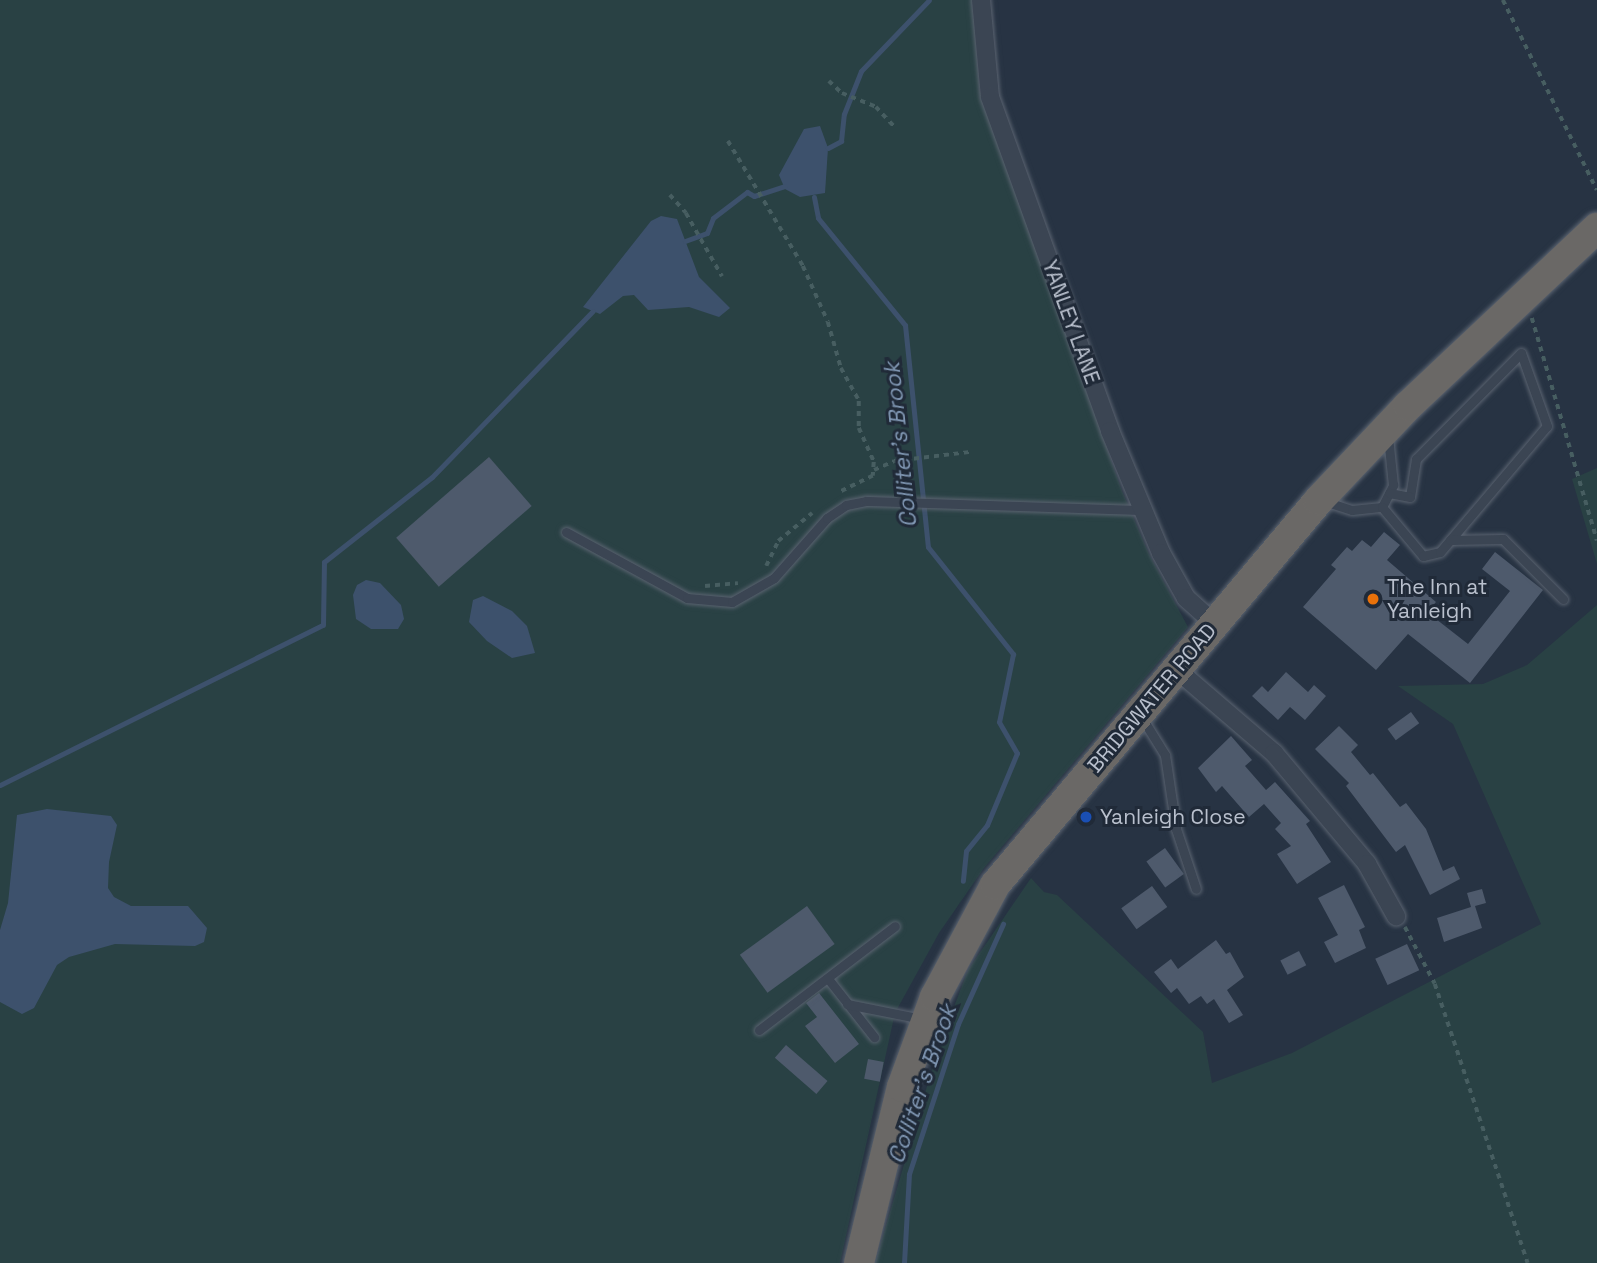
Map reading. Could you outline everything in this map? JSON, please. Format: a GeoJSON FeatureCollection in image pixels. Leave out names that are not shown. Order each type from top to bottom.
{"type":"FeatureCollection","features":[{"type":"Feature","properties":{"kind":"highway","name":"BRIDGWATER ROAD"},"geometry":{"type":"LineString","coordinates":[[859,1263],[902,1087],[927,1020],[995,885],[1319,500],[1386,429],[1597,228]]}},
{"type":"Feature","properties":{"kind":"street","name":"YANLEY LANE"},"geometry":{"type":"LineString","coordinates":[[981,0],[990,97],[1142,510],[1186,598],[1214,623]]}},
{"type":"Feature","properties":{"kind":"street"},"geometry":{"type":"LineString","coordinates":[[1175,669],[1274,753],[1367,864],[1396,916]]}},
{"type":"Feature","properties":{"kind":"lane"},"geometry":{"type":"LineString","coordinates":[[1382,507],[1423,556],[1440,552],[1547,426],[1521,353],[1416,459],[1410,497],[1389,493]]}},
{"type":"Feature","properties":{"kind":"lane"},"geometry":{"type":"LineString","coordinates":[[1382,507],[1389,493],[1394,459],[1386,429]]}},
{"type":"Feature","properties":{"kind":"lane"},"geometry":{"type":"LineString","coordinates":[[1319,500],[1352,510],[1382,507]]}},
{"type":"Feature","properties":{"kind":"lane"},"geometry":{"type":"LineString","coordinates":[[566,532],[687,598],[732,602],[774,578],[807,538],[846,505],[902,501],[1142,510]]}},
{"type":"Feature","properties":{"kind":"lane"},"geometry":{"type":"LineString","coordinates":[[1450,540],[1503,539],[1563,599]]}},
{"type":"Feature","properties":{"kind":"lane"},"geometry":{"type":"LineString","coordinates":[[1139,713],[1165,755],[1172,780],[1175,829],[1196,889]]}},
{"type":"Feature","properties":{"kind":"lane"},"geometry":{"type":"LineString","coordinates":[[759,1030],[829,980],[895,926]]}},
{"type":"Feature","properties":{"kind":"lane"},"geometry":{"type":"LineString","coordinates":[[829,980],[874,1037]]}},
{"type":"Feature","properties":{"kind":"lane"},"geometry":{"type":"LineString","coordinates":[[848,1004],[927,1020]]}},
{"type":"Feature","properties":{"kind":"path"},"geometry":{"type":"LineString","coordinates":[[1503,0],[1597,191]]}},
{"type":"Feature","properties":{"kind":"path"},"geometry":{"type":"LineString","coordinates":[[829,81],[842,93],[876,107],[894,126]]}},
{"type":"Feature","properties":{"kind":"path"},"geometry":{"type":"LineString","coordinates":[[728,141],[803,266],[828,322],[841,368],[859,401],[859,428],[874,470]]}},
{"type":"Feature","properties":{"kind":"path"},"geometry":{"type":"LineString","coordinates":[[670,195],[722,276]]}},
{"type":"Feature","properties":{"kind":"path"},"geometry":{"type":"LineString","coordinates":[[1525,294],[1597,541]]}},
{"type":"Feature","properties":{"kind":"path"},"geometry":{"type":"LineString","coordinates":[[832,497],[865,484],[874,470],[905,460],[971,452]]}},
{"type":"Feature","properties":{"kind":"path"},"geometry":{"type":"LineString","coordinates":[[759,571],[778,541],[823,504]]}},
{"type":"Feature","properties":{"kind":"path"},"geometry":{"type":"LineString","coordinates":[[699,589],[709,583],[745,580]]}},
{"type":"Feature","properties":{"kind":"path"},"geometry":{"type":"LineString","coordinates":[[1396,916],[1435,984],[1528,1263]]}},
{"type":"Feature","properties":{"kind":"green space"},"geometry":{"type":"Polygon","coordinates":[[[0,0],[972,0],[980,92],[1122,491],[1149,554],[1188,627],[984,868],[939,933],[895,1013],[840,1263],[0,1263],[0,0]]]}},
{"type":"Feature","properties":{"kind":"green space"},"geometry":{"type":"Polygon","coordinates":[[[1597,468],[1597,564],[1572,479],[1597,468]]]}},
{"type":"Feature","properties":{"kind":"green space"},"geometry":{"type":"Polygon","coordinates":[[[1597,605],[1597,1263],[875,1263],[938,1049],[968,970],[1031,878],[1044,892],[1057,895],[1203,1032],[1212,1083],[1292,1053],[1541,924],[1453,724],[1398,686],[1483,684],[1527,665],[1597,605]]]}},
{"type":"Feature","properties":{"kind":"water"},"geometry":{"type":"Polygon","coordinates":[[[820,126],[828,148],[825,193],[800,197],[785,189],[779,175],[804,129],[820,126]]]}},
{"type":"Feature","properties":{"kind":"water"},"geometry":{"type":"Polygon","coordinates":[[[661,216],[677,219],[699,277],[730,308],[719,317],[689,307],[648,310],[634,295],[623,296],[600,314],[583,307],[651,221],[661,216]]]}},
{"type":"Feature","properties":{"kind":"water"},"geometry":{"type":"Polygon","coordinates":[[[366,580],[380,583],[401,605],[404,619],[398,629],[371,629],[356,619],[353,595],[357,585],[366,580]]]}},
{"type":"Feature","properties":{"kind":"water"},"geometry":{"type":"Polygon","coordinates":[[[483,596],[512,611],[527,626],[535,653],[512,658],[487,641],[469,622],[473,600],[483,596]]]}},
{"type":"Feature","properties":{"kind":"water"},"geometry":{"type":"Polygon","coordinates":[[[47,809],[111,816],[117,825],[109,862],[108,888],[114,897],[131,906],[188,906],[207,928],[204,942],[195,946],[115,944],[69,957],[57,965],[34,1008],[22,1014],[0,1002],[0,930],[8,903],[17,815],[47,809]]]}},
{"type":"Feature","properties":{"kind":"building"},"geometry":{"type":"Polygon","coordinates":[[[489,457],[532,506],[439,587],[396,538],[489,457]]]}},
{"type":"Feature","properties":{"kind":"building"},"geometry":{"type":"Polygon","coordinates":[[[1384,532],[1400,545],[1387,560],[1436,602],[1427,612],[1468,644],[1510,591],[1482,569],[1495,552],[1543,590],[1470,683],[1408,634],[1376,670],[1303,607],[1336,569],[1331,565],[1347,547],[1352,551],[1362,540],[1371,547],[1384,532]]]}},
{"type":"Feature","properties":{"kind":"building"},"geometry":{"type":"Polygon","coordinates":[[[1286,672],[1308,692],[1314,685],[1326,696],[1305,720],[1290,707],[1278,720],[1252,696],[1262,686],[1268,692],[1286,672]]]}},
{"type":"Feature","properties":{"kind":"building"},"geometry":{"type":"Polygon","coordinates":[[[1411,712],[1419,723],[1396,740],[1388,729],[1411,712]]]}},
{"type":"Feature","properties":{"kind":"building"},"geometry":{"type":"Polygon","coordinates":[[[1339,726],[1358,745],[1351,752],[1370,775],[1373,773],[1400,807],[1406,803],[1426,829],[1443,871],[1454,866],[1460,879],[1430,895],[1405,845],[1396,852],[1346,786],[1349,783],[1315,749],[1339,726]]]}},
{"type":"Feature","properties":{"kind":"building"},"geometry":{"type":"Polygon","coordinates":[[[1231,736],[1252,760],[1245,766],[1266,790],[1275,782],[1310,821],[1306,824],[1331,862],[1297,884],[1277,854],[1291,846],[1275,829],[1281,823],[1264,804],[1249,817],[1222,786],[1216,792],[1198,768],[1231,736]]]}},
{"type":"Feature","properties":{"kind":"building"},"geometry":{"type":"Polygon","coordinates":[[[1165,848],[1184,874],[1165,887],[1146,862],[1165,848]]]}},
{"type":"Feature","properties":{"kind":"building"},"geometry":{"type":"Polygon","coordinates":[[[1344,885],[1365,927],[1359,930],[1366,948],[1335,963],[1324,942],[1338,935],[1318,898],[1344,885]]]}},
{"type":"Feature","properties":{"kind":"building"},"geometry":{"type":"Polygon","coordinates":[[[1152,886],[1167,907],[1137,929],[1121,908],[1152,886]]]}},
{"type":"Feature","properties":{"kind":"building"},"geometry":{"type":"Polygon","coordinates":[[[1482,889],[1486,903],[1475,906],[1482,928],[1444,942],[1437,918],[1471,907],[1467,893],[1482,889]]]}},
{"type":"Feature","properties":{"kind":"building"},"geometry":{"type":"Polygon","coordinates":[[[807,906],[835,944],[767,993],[740,955],[807,906]]]}},
{"type":"Feature","properties":{"kind":"building"},"geometry":{"type":"Polygon","coordinates":[[[1216,940],[1226,954],[1230,952],[1244,977],[1227,990],[1243,1015],[1229,1023],[1214,999],[1207,1004],[1201,996],[1189,1004],[1177,988],[1171,993],[1154,972],[1171,959],[1178,969],[1216,940]]]}},
{"type":"Feature","properties":{"kind":"building"},"geometry":{"type":"Polygon","coordinates":[[[1407,944],[1419,970],[1388,985],[1375,959],[1407,944]]]}},
{"type":"Feature","properties":{"kind":"building"},"geometry":{"type":"Polygon","coordinates":[[[1299,951],[1306,965],[1288,975],[1280,961],[1299,951]]]}},
{"type":"Feature","properties":{"kind":"building"},"geometry":{"type":"Polygon","coordinates":[[[819,993],[859,1044],[835,1063],[805,1026],[817,1017],[806,1003],[819,993]]]}},
{"type":"Feature","properties":{"kind":"building"},"geometry":{"type":"Polygon","coordinates":[[[786,1045],[828,1081],[816,1094],[775,1058],[786,1045]]]}},
{"type":"Feature","properties":{"kind":"building"},"geometry":{"type":"Polygon","coordinates":[[[868,1059],[884,1062],[880,1082],[864,1079],[868,1059]]]}},
{"type":"Feature","properties":{"kind":"waterway","name":"Colliter's Brook"},"geometry":{"type":"LineString","coordinates":[[828,148],[841,141],[844,114],[861,71],[929,0]]}},
{"type":"Feature","properties":{"kind":"waterway"},"geometry":{"type":"LineString","coordinates":[[685,241],[707,233],[713,218],[747,192],[754,196],[784,186]]}},
{"type":"Feature","properties":{"kind":"waterway","name":"Colliter's Brook"},"geometry":{"type":"LineString","coordinates":[[814,197],[818,218],[905,325],[928,547],[1013,654],[999,722],[1017,753],[987,825],[966,851],[963,881]]}},
{"type":"Feature","properties":{"kind":"waterway"},"geometry":{"type":"LineString","coordinates":[[0,785],[323,625],[324,562],[432,477],[593,311]]}},
{"type":"Feature","properties":{"kind":"waterway","name":"Colliter's Brook"},"geometry":{"type":"LineString","coordinates":[[904,1263],[909,1174],[958,1024],[1003,924]]}},
{"type":"Feature","properties":{"kind":"place","name":"The Inn at Yanleigh"},"geometry":{"type":"Point","coordinates":[1373,599]}},
{"type":"Feature","properties":{"kind":"place","name":"Yanleigh Close"},"geometry":{"type":"Point","coordinates":[1086,817]}}]}
